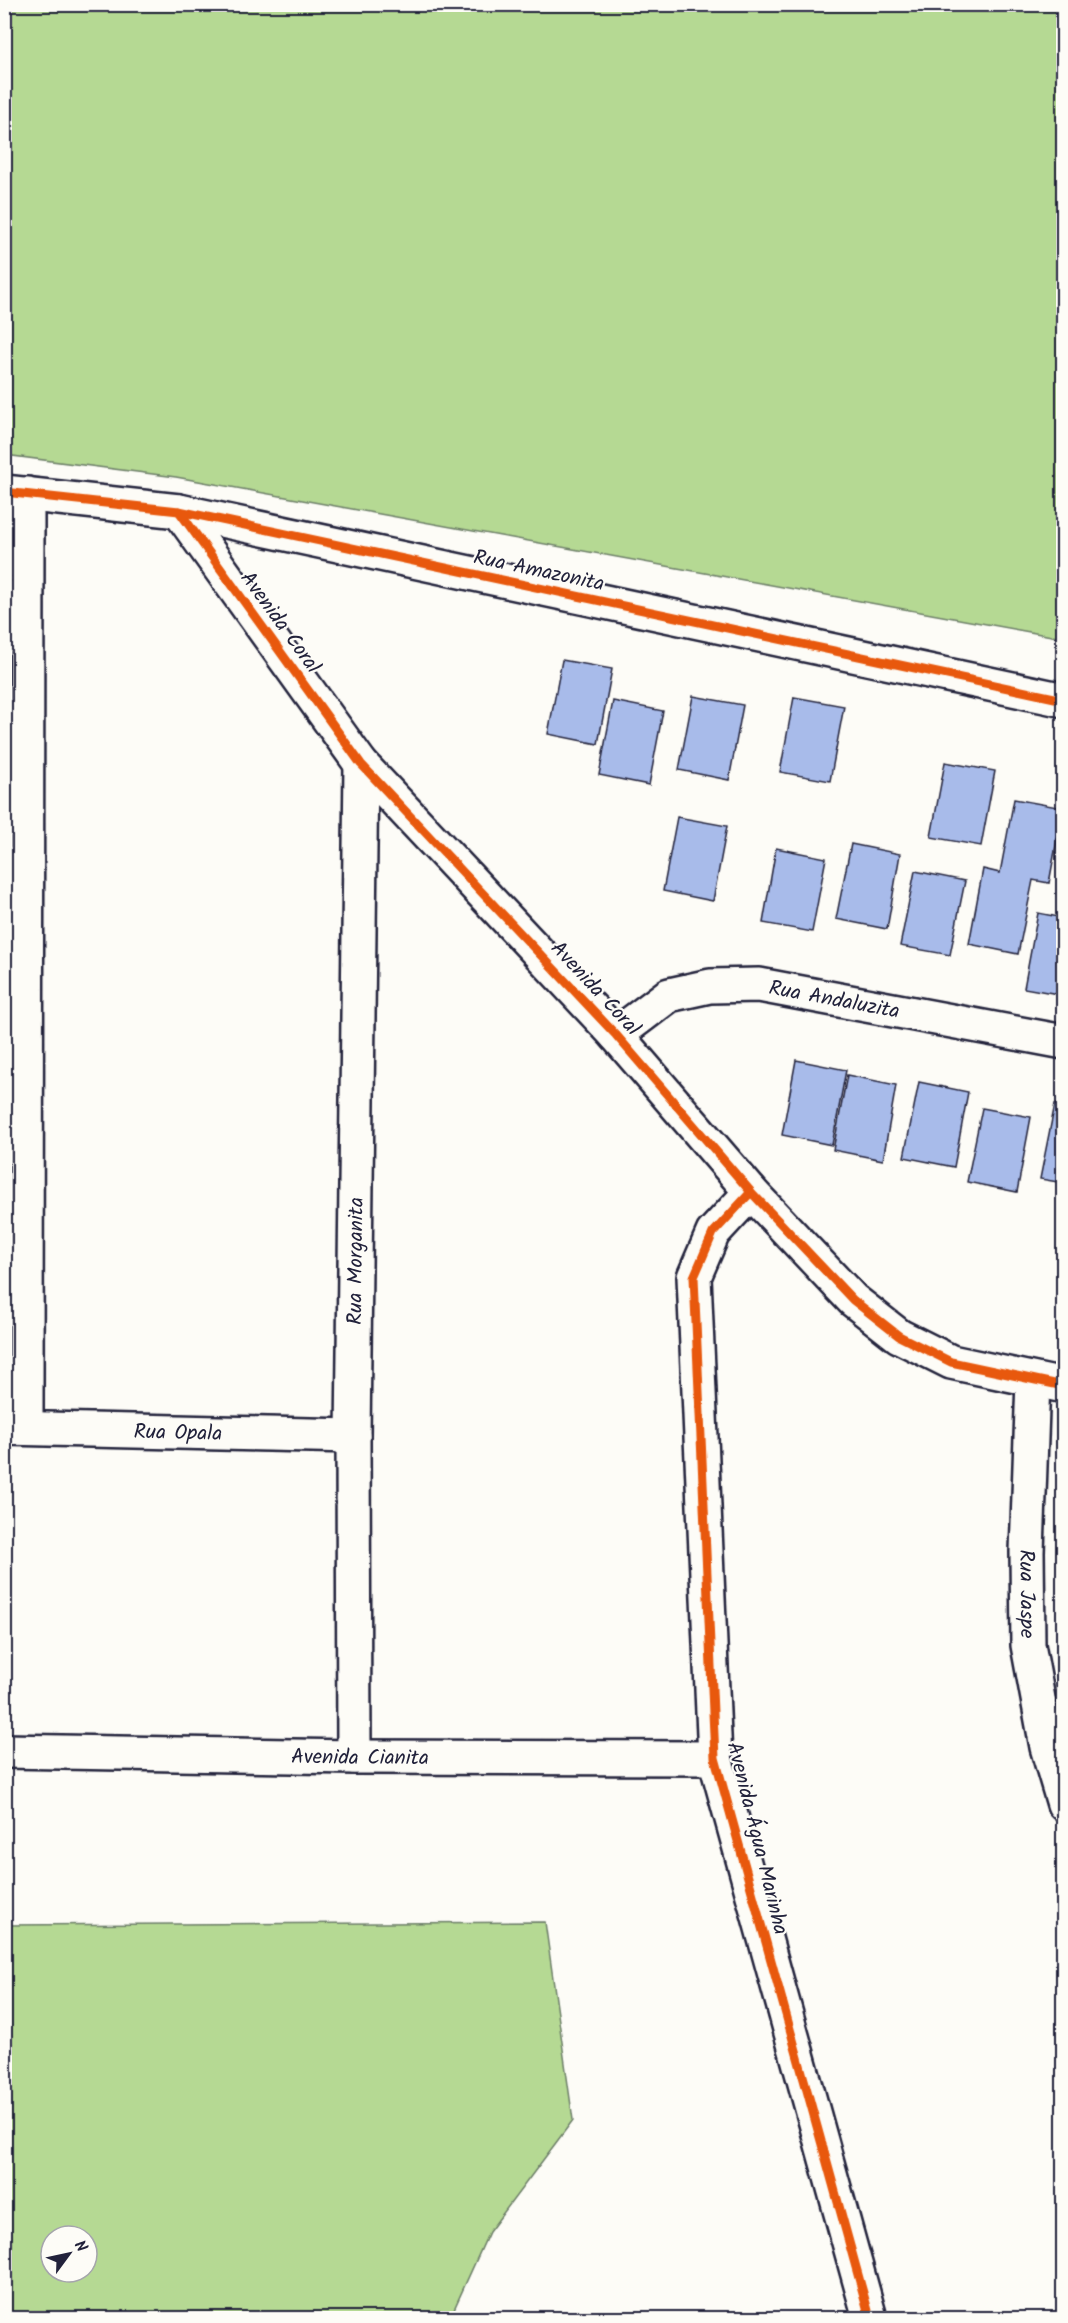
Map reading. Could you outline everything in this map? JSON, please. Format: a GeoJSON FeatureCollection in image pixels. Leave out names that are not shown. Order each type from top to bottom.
{"type":"FeatureCollection","features":[{"type":"Feature","properties":{"kind":"street","name":"Rua Amazonita"},"geometry":{"type":"LineString","coordinates":[[16,493],[179,511],[1064,700]]}},
{"type":"Feature","properties":{"kind":"street"},"geometry":{"type":"LineString","coordinates":[[15,1428],[16,493]]}},
{"type":"Feature","properties":{"kind":"street","name":"Avenida Coral"},"geometry":{"type":"LineString","coordinates":[[179,511],[361,764],[616,1035],[752,1192],[853,1300],[899,1336],[951,1362],[1048,1383]]}},
{"type":"Feature","properties":{"kind":"street","name":"Rua Morganita"},"geometry":{"type":"LineString","coordinates":[[354,1757],[353,1436],[361,764]]}},
{"type":"Feature","properties":{"kind":"street","name":"Rua Andaluzita"},"geometry":{"type":"LineString","coordinates":[[616,1035],[669,995],[710,986],[759,985],[1064,1042]]}},
{"type":"Feature","properties":{"kind":"street","name":"Avenida Água Marinha"},"geometry":{"type":"LineString","coordinates":[[752,1192],[713,1233],[693,1277],[715,1758],[870,2319]]}},
{"type":"Feature","properties":{"kind":"street","name":"Rua Jaspe"},"geometry":{"type":"LineString","coordinates":[[1048,1383],[1027,1552],[1028,1645],[1047,1747],[1064,1804]]}},
{"type":"Feature","properties":{"kind":"street","name":"Rua Opala"},"geometry":{"type":"LineString","coordinates":[[15,1428],[353,1436]]}},
{"type":"Feature","properties":{"kind":"street","name":"Avenida Cianita"},"geometry":{"type":"LineString","coordinates":[[4,1751],[354,1757],[715,1758]]}},
{"type":"Feature","properties":{"kind":"green space"},"geometry":{"type":"Polygon","coordinates":[[[5,4],[1063,5],[1063,638],[176,477],[5,455],[5,4]]]}},
{"type":"Feature","properties":{"kind":"green space"},"geometry":{"type":"Polygon","coordinates":[[[545,1922],[573,2120],[489,2232],[450,2318],[5,2318],[5,1925],[545,1922]]]}},
{"type":"Feature","properties":{"kind":"building"},"geometry":{"type":"Polygon","coordinates":[[[562,660],[612,669],[598,744],[548,734],[562,660]]]}},
{"type":"Feature","properties":{"kind":"building"},"geometry":{"type":"Polygon","coordinates":[[[693,696],[743,705],[729,780],[679,770],[693,696]]]}},
{"type":"Feature","properties":{"kind":"building"},"geometry":{"type":"Polygon","coordinates":[[[794,697],[844,706],[830,781],[780,772],[794,697]]]}},
{"type":"Feature","properties":{"kind":"building"},"geometry":{"type":"Polygon","coordinates":[[[613,701],[663,711],[649,785],[599,775],[613,701]]]}},
{"type":"Feature","properties":{"kind":"building"},"geometry":{"type":"Polygon","coordinates":[[[945,762],[995,771],[981,846],[931,837],[945,762]]]}},
{"type":"Feature","properties":{"kind":"building"},"geometry":{"type":"Polygon","coordinates":[[[1014,799],[1063,808],[1049,883],[1033,880],[1018,954],[969,944],[983,869],[1000,873],[1014,799]]]}},
{"type":"Feature","properties":{"kind":"building"},"geometry":{"type":"Polygon","coordinates":[[[677,817],[727,826],[713,901],[663,891],[677,817]]]}},
{"type":"Feature","properties":{"kind":"building"},"geometry":{"type":"Polygon","coordinates":[[[851,844],[900,854],[887,929],[836,919],[851,844]]]}},
{"type":"Feature","properties":{"kind":"building"},"geometry":{"type":"Polygon","coordinates":[[[776,848],[826,858],[812,932],[763,923],[776,848]]]}},
{"type":"Feature","properties":{"kind":"building"},"geometry":{"type":"Polygon","coordinates":[[[915,871],[965,881],[950,955],[900,946],[915,871]]]}},
{"type":"Feature","properties":{"kind":"building"},"geometry":{"type":"Polygon","coordinates":[[[1038,913],[1064,918],[1064,995],[1024,988],[1038,913]]]}},
{"type":"Feature","properties":{"kind":"building"},"geometry":{"type":"Polygon","coordinates":[[[796,1060],[846,1070],[832,1145],[782,1135],[796,1060]]]}},
{"type":"Feature","properties":{"kind":"building"},"geometry":{"type":"Polygon","coordinates":[[[847,1075],[896,1085],[883,1160],[833,1150],[847,1075]]]}},
{"type":"Feature","properties":{"kind":"building"},"geometry":{"type":"Polygon","coordinates":[[[919,1082],[968,1092],[954,1167],[904,1157],[919,1082]]]}},
{"type":"Feature","properties":{"kind":"building"},"geometry":{"type":"Polygon","coordinates":[[[1055,1104],[1064,1106],[1064,1183],[1040,1179],[1055,1104]]]}},
{"type":"Feature","properties":{"kind":"building"},"geometry":{"type":"Polygon","coordinates":[[[982,1108],[1031,1117],[1017,1192],[967,1182],[982,1108]]]}},
{"type":"Feature","properties":{"kind":"cycle path"},"geometry":{"type":"LineString","coordinates":[[4,492],[179,511],[1064,700]]}},
{"type":"Feature","properties":{"kind":"cycle path"},"geometry":{"type":"LineString","coordinates":[[179,511],[361,764],[616,1035],[751,1192],[853,1300],[899,1336],[951,1362],[1064,1386]]}},
{"type":"Feature","properties":{"kind":"cycle path"},"geometry":{"type":"LineString","coordinates":[[751,1192],[713,1233],[694,1277],[715,1758],[870,2318]]}}]}
